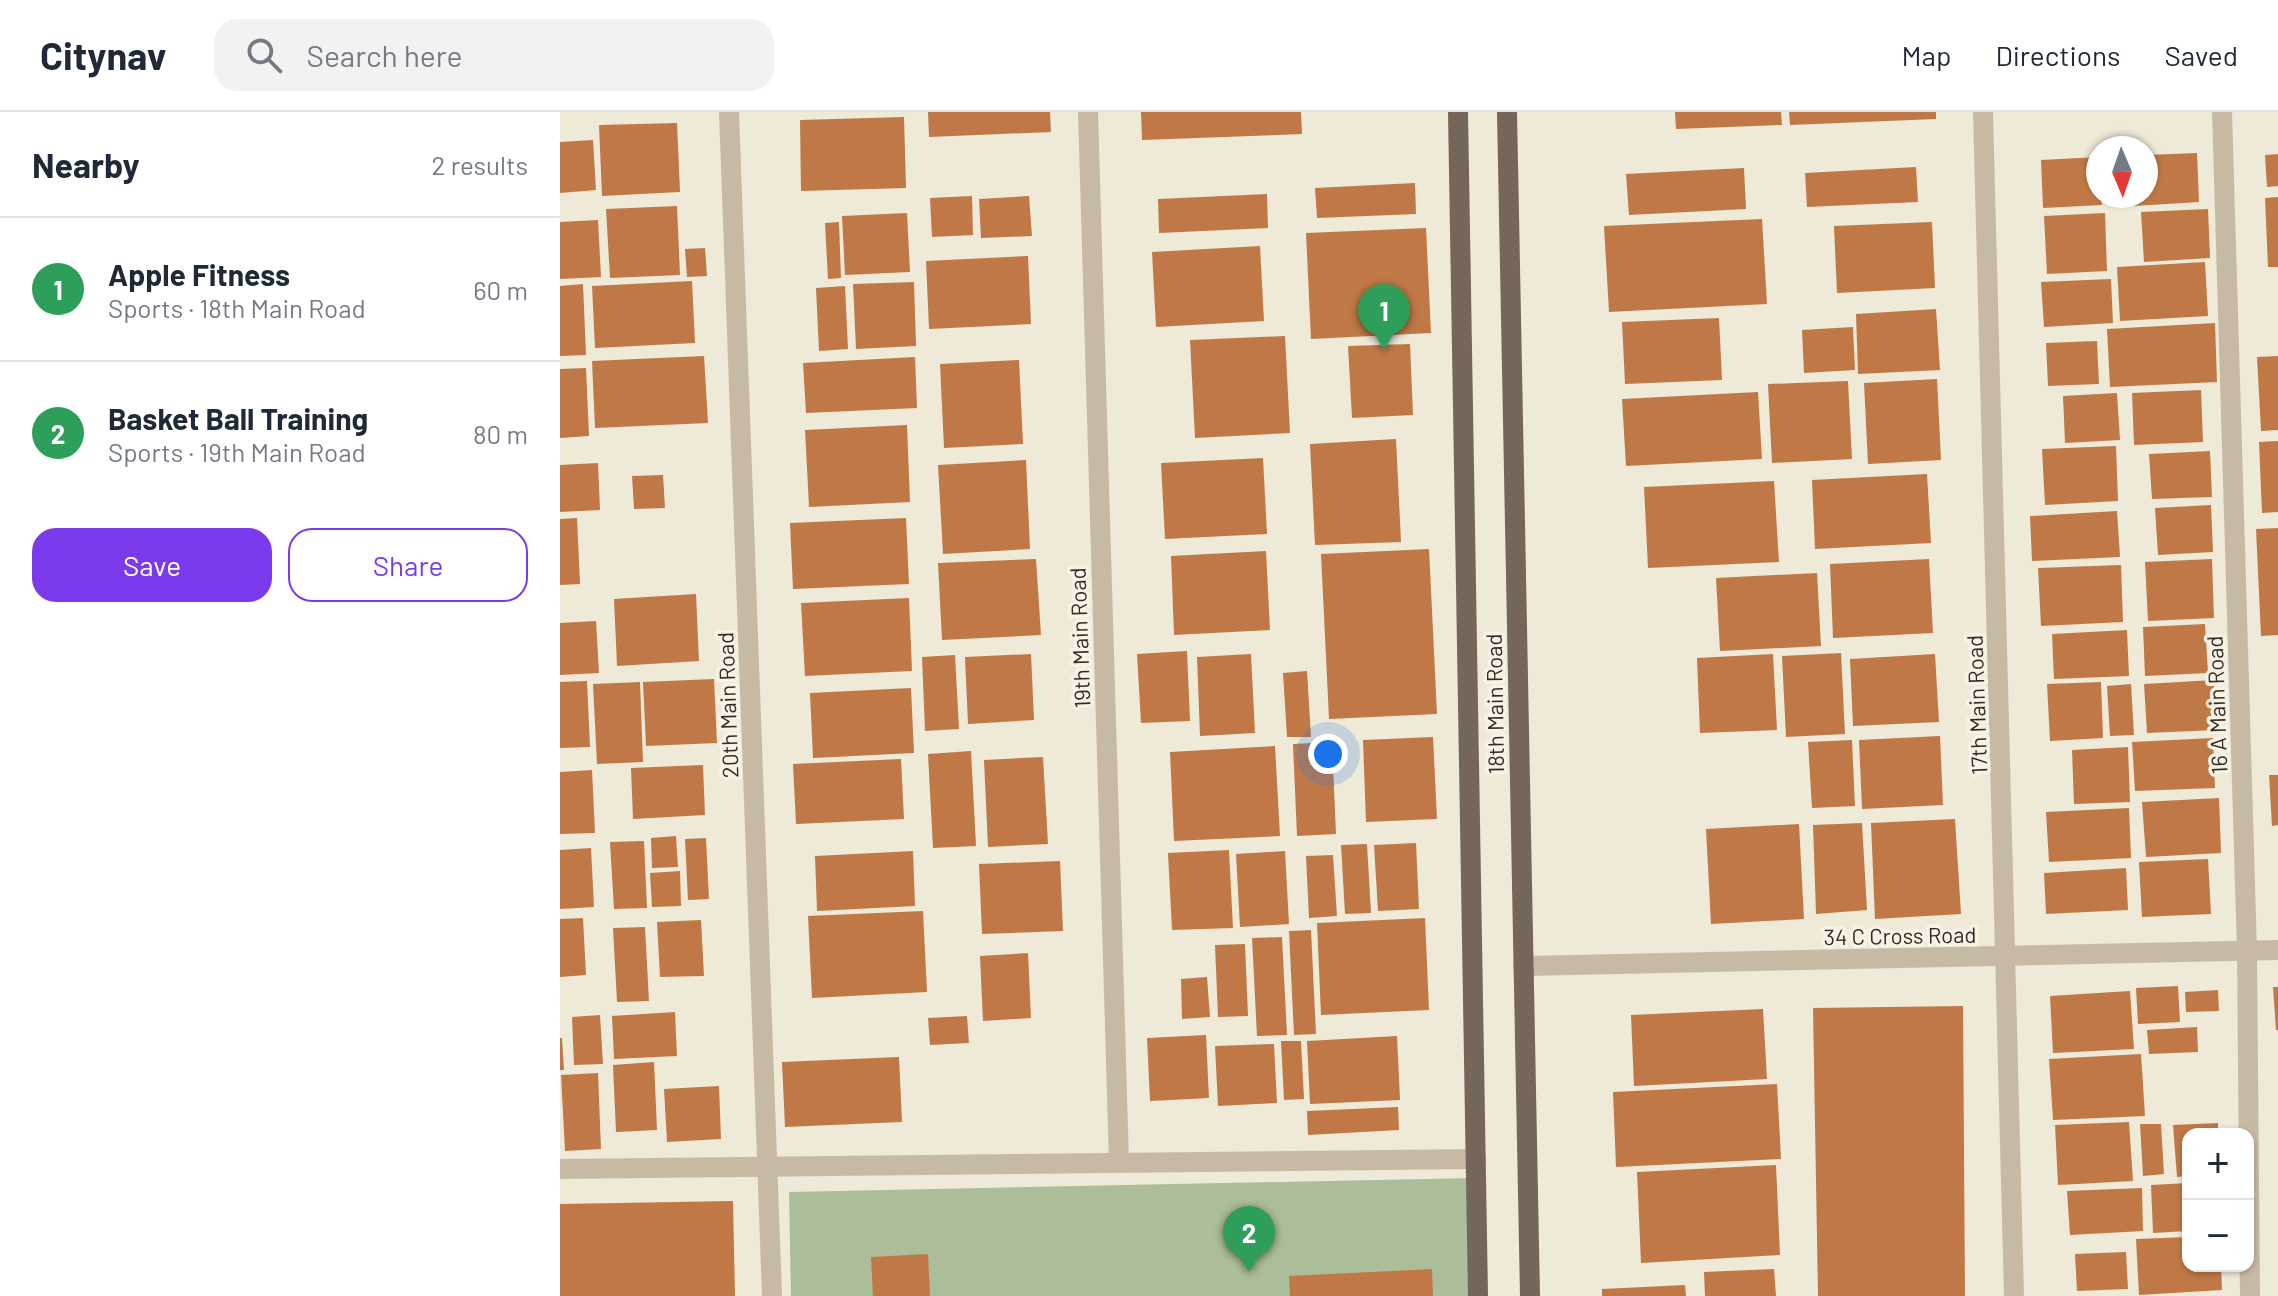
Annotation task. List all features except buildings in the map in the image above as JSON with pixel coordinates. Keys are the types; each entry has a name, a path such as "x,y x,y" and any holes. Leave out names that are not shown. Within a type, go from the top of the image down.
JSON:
{"main road":[{"name":"18th Main Road","path":"1458,112 1478,1296"},
{"name":"18th Main Road","path":"1507,112 1530,1296"}],"street":[{"name":"20th Main Road","path":"729,112 772,1296"},
{"name":"19th Main Road","path":"1088,112 1119,1162"},
{"name":"17th Main Road","path":"1983,112 2014,1296"},
{"name":"16 A Main Road","path":"2222,112 2247,951 2250,1296"},
{"name":"34 C Cross Road","path":"1523,966 2278,950"},
{"path":"560,1169 1476,1159"}],"green space":[{"path":"1473,1178 1474,1296 791,1296 789,1192"}],"place":[{"name":"Apple Fitness","path":"1384,350"},
{"name":"Basket Ball Training","path":"1249,1272"}]}
